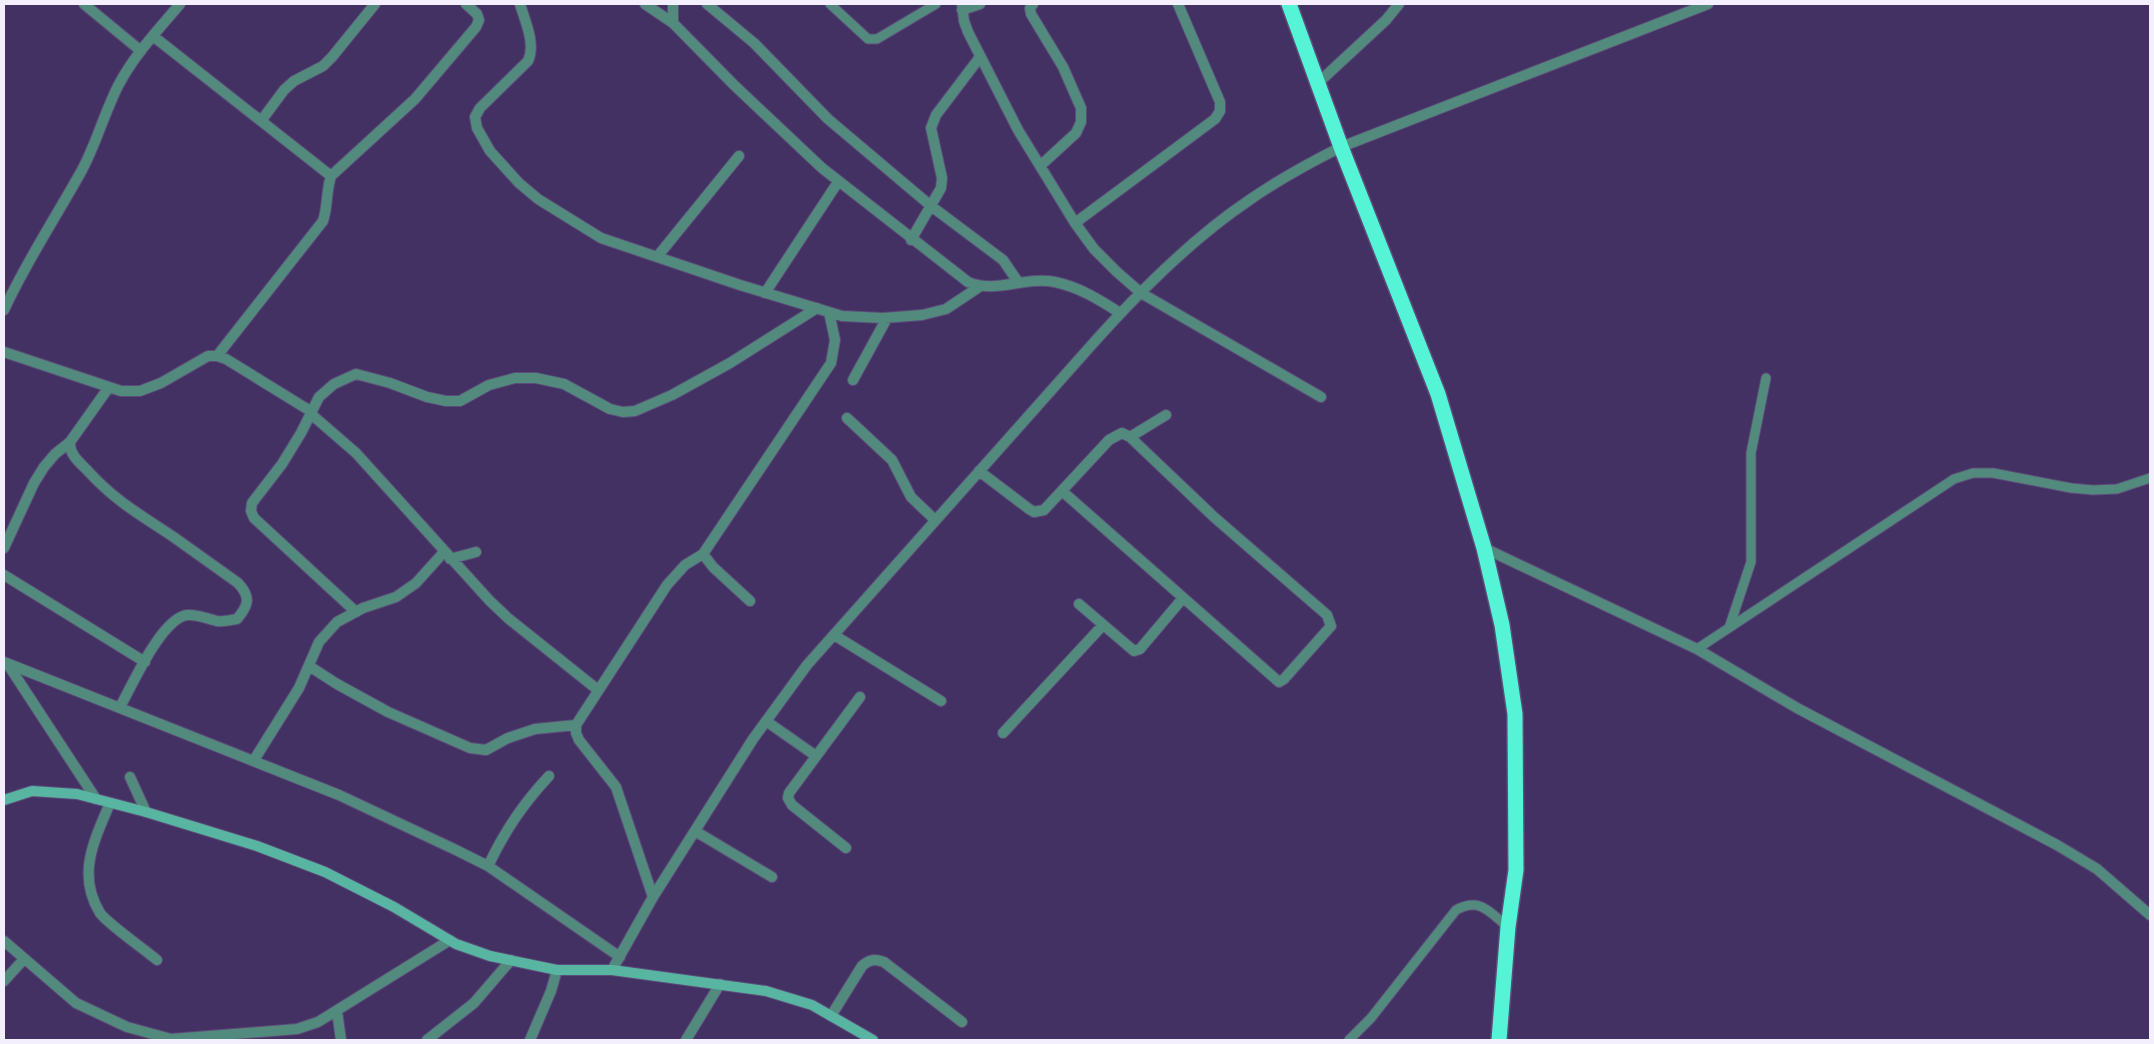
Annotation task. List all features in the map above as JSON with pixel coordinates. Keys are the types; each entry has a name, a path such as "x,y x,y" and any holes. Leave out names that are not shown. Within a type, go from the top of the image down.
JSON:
{"highway":[{"path":"1289,4 1341,147 1438,394 1484,548 1502,625 1516,714 1516,870 1508,927 1499,1040"}],"main road":[{"path":"4,800 32,791 77,794 110,802 257,846 325,872 394,906 456,944 482,953 557,970 612,970 766,991 812,1005 873,1040"}],"street":[{"path":"84,4 140,50"},
{"path":"4,310 24,269 83,167 102,119 119,84 140,50 180,4"},
{"path":"260,121 284,90 294,81 323,66 332,57 375,4"},
{"path":"217,356 323,221 331,176 415,99 476,27 479,20 477,14 466,4"},
{"path":"520,4 531,42 531,55 528,61 480,108 475,117 477,128 490,151 519,183 538,199 601,238 765,293 842,316 887,318 922,315 946,309 980,287 1018,282 1054,282 1088,293 1120,313"},
{"path":"645,4 673,23 734,85 838,182 953,272 980,287"},
{"path":"673,4 673,23"},
{"path":"707,4 754,43 828,119 931,206 1003,260 1018,282"},
{"path":"980,4 962,7 966,26 980,57 1018,130 1074,223 1106,260 1141,293 1321,397"},
{"path":"1033,4 1030,8 1031,14 1063,67 1081,108 1081,122 1076,133 1040,166"},
{"path":"1074,223 1215,119 1220,111 1220,102 1178,4"},
{"path":"1318,83 1386,20 1399,4"},
{"path":"612,970 653,897 695,831 766,721 807,665 1120,313 1196,242 1247,201 1314,160 1341,147 1708,4"},
{"path":"153,36 331,176"},
{"path":"911,240 941,188 942,178 931,128 936,114 980,57"},
{"path":"657,257 739,156"},
{"path":"765,293 838,182"},
{"path":"356,612 254,518 251,511 252,504 282,464 312,413 319,397 334,384 356,374 390,383 427,397 446,401 460,401 489,385 515,378 536,378 564,384 610,409 623,412 635,411 672,395 730,363 817,308"},
{"path":"653,897 616,787 579,740 576,733 576,725 667,585 685,565 704,554 831,363 835,340 829,312"},
{"path":"853,380 887,318"},
{"path":"4,352 121,392 140,391 161,384 208,356 226,359 312,413 356,453 447,555 509,619 598,690"},
{"path":"4,548 44,467 55,454 70,442 109,387"},
{"path":"1130,436 1166,415"},
{"path":"846,418 892,460 911,497 935,520"},
{"path":"979,471 1034,512 1044,510 1062,490 1109,440 1122,433 1130,436 1214,517 1327,615 1331,621 1331,626 1284,679 1279,682 1062,490"},
{"path":"70,442 73,455 117,500 238,583 244,590 247,599 246,609 237,619 219,621 193,614 184,615 174,620 162,634 120,707"},
{"path":"1484,548 1697,649 1797,708 2065,850 2097,869 2150,915"},
{"path":"254,760 299,688 319,642 338,622 356,612 396,597 416,583 447,555 476,552"},
{"path":"704,554 713,567 750,601"},
{"path":"4,574 145,662"},
{"path":"1079,604 1132,650 1138,651 1183,598"},
{"path":"1003,732 1103,625"},
{"path":"834,635 941,701"},
{"path":"5,663 339,795 488,866 620,957"},
{"path":"5,663 96,799"},
{"path":"309,666 388,712 470,748 486,750 508,738 535,729 576,725"},
{"path":"846,848 792,805 788,798 788,793 860,697"},
{"path":"766,721 816,756"},
{"path":"488,866 504,833 524,803 549,776"},
{"path":"130,777 146,812"},
{"path":"110,802 92,845 88,866 89,886 101,914 157,960"},
{"path":"695,831 772,877"},
{"path":"4,941 76,1003 127,1027 172,1040 297,1030 318,1022 337,1011 450,940"},
{"path":"4,981 24,959"},
{"path":"831,1016 862,966 868,961 876,959 884,962 962,1022"},
{"path":"427,1040 474,1003 511,960"},
{"path":"530,1040 551,991 557,970"},
{"path":"686,1040 720,984"},
{"path":"337,1011 341,1040"}],"lane":[{"path":"830,4 868,39 877,39 936,4"},
{"path":"1729,628 1751,562 1751,453 1766,378"},
{"path":"1697,649 1954,479 1974,473 1993,473 2071,488 2093,490 2117,489 2150,478"},
{"path":"1349,1040 1371,1018 1456,910 1468,904 1479,904 1508,927"}]}
